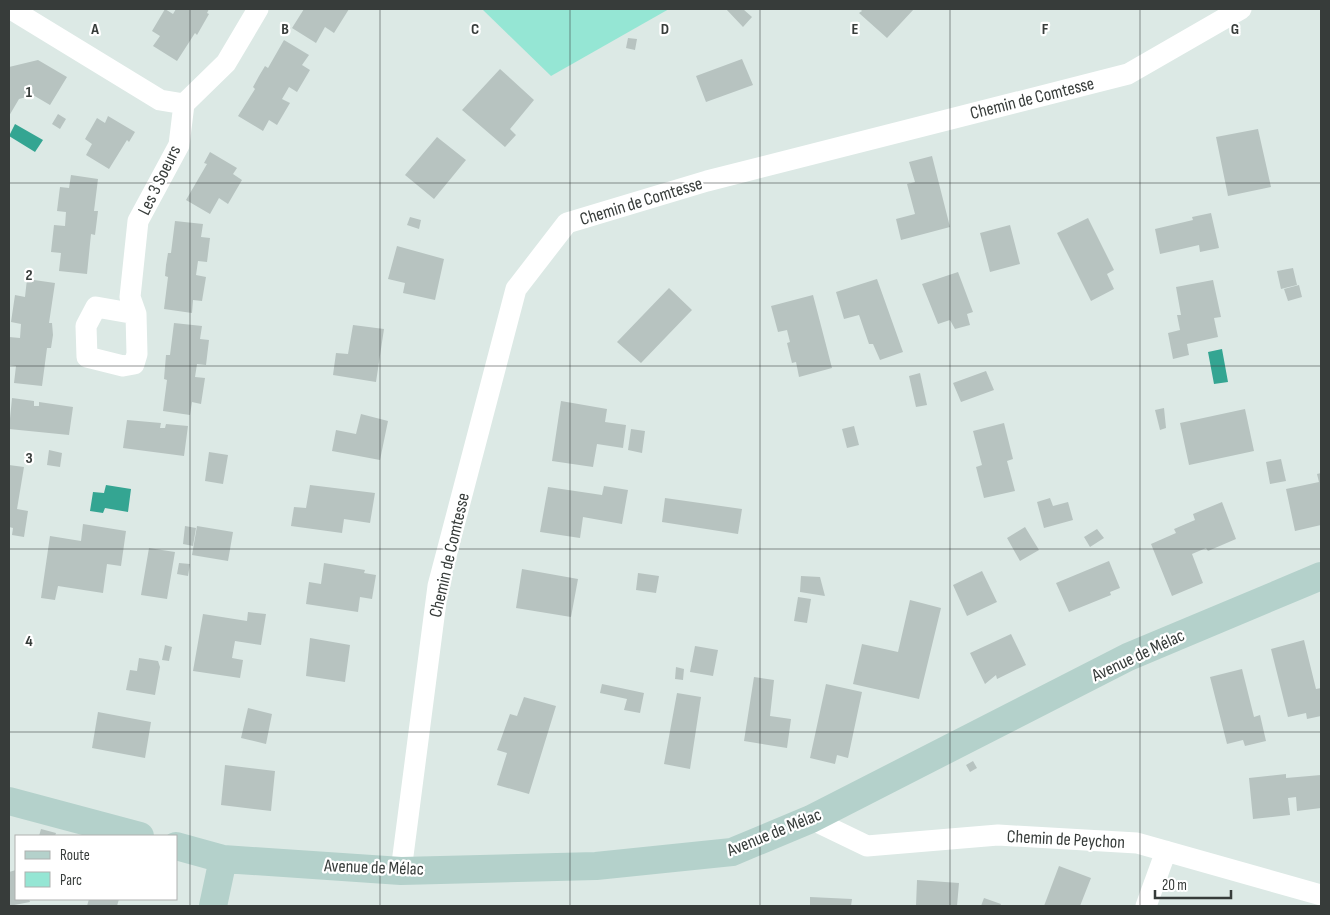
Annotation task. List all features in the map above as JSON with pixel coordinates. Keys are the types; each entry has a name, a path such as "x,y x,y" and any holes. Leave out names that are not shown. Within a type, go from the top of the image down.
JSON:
{"street":[{"path":"11,9 160,100 184,104 226,63 258,9"},
{"name":"Chemin de Comtesse","path":"401,870 438,586 516,289 567,223 707,181 1128,74 1241,9"},
{"name":"Les 3 Soeurs","path":"136,314 130,296 138,222 178,145 184,104"},
{"name":"Avenue de Mélac","path":"178,847 223,859 401,870 596,866 732,852 811,819 1128,657 1321,576"},
{"path":"9,801 136,835"},
{"name":"Chemin de Peychon","path":"811,819 867,846 998,835 1137,843 1321,895"},
{"path":"1146,906 1166,851"},
{"path":"214,906 223,859"}],"green space":[{"path":"482,9 669,9 551,76"}],"shaded area":[{"path":"15,124 43,140 35,152 9,136"},
{"path":"1222,349 1228,382 1214,384 1208,352"},
{"path":"106,485 131,489 128,512 105,508 103,513 90,511 93,492 104,493"}],"building":[{"path":"165,9 173,14 176,9 209,9 207,13 209,14 197,35 195,33 177,61 153,46 160,36 152,31"},
{"path":"304,9 349,9 334,33 325,27 316,43 292,28"},
{"path":"726,9 743,9 752,17 743,27"},
{"path":"860,9 914,9 887,38 859,13 862,11"},
{"path":"628,38 637,39 635,50 626,48"},
{"path":"284,40 309,55 302,65 310,70 297,92 289,87 282,99 290,103 277,125 269,120 263,131 238,116 255,89 253,87 265,66 268,68"},
{"path":"742,59 753,85 706,102 696,76"},
{"path":"38,60 67,77 50,105 33,95 19,99 9,116 9,67"},
{"path":"500,69 534,100 510,129 516,135 505,147 462,110"},
{"path":"58,114 66,119 60,129 52,124"},
{"path":"108,116 135,132 129,142 127,140 109,169 86,155 92,144 85,139 97,118 105,123"},
{"path":"1258,129 1271,187 1228,196 1216,137"},
{"path":"437,137 466,160 434,199 405,175"},
{"path":"210,152 237,168 233,174 242,180 228,204 219,198 210,214 186,200 207,164 204,163"},
{"path":"932,156 950,227 901,240 896,219 915,214 907,184 915,182 909,162"},
{"path":"71,175 98,179 94,211 98,211 95,235 91,234 87,274 59,271 61,253 51,252 54,225 65,226 66,212 57,211 60,187 69,188"},
{"path":"1211,213 1219,248 1200,252 1199,245 1160,254 1155,229 1193,220 1192,217"},
{"path":"410,217 421,220 419,229 407,225"},
{"path":"1088,218 1114,270 1107,274 1114,289 1091,301 1057,233"},
{"path":"175,221 203,224 201,237 210,238 207,262 198,261 196,275 206,277 202,301 193,300 192,313 164,309 168,277 165,276 166,265 168,253 171,253"},
{"path":"1010,225 1020,264 990,272 980,233"},
{"path":"397,246 444,259 435,300 403,293 405,283 388,279"},
{"path":"1293,268 1297,285 1281,289 1277,271"},
{"path":"958,272 973,312 967,314 970,325 955,329 950,320 938,324 922,284"},
{"path":"27,279 55,283 49,323 52,323 53,335 51,348 47,348 42,386 14,383 16,366 9,365 9,337 20,338 21,324 11,322 15,295 25,297"},
{"path":"877,279 903,352 880,360 873,344 869,344 859,315 844,319 836,292"},
{"path":"1213,280 1221,317 1214,318 1218,337 1187,344 1189,355 1173,359 1168,333 1180,330 1177,315 1181,315 1176,287"},
{"path":"1299,285 1302,297 1288,301 1284,289"},
{"path":"669,288 692,310 641,363 617,342"},
{"path":"813,295 832,368 799,377 796,362 792,363 787,343 790,342 787,330 778,332 771,306"},
{"path":"174,323 202,326 200,339 209,340 206,365 197,364 195,377 205,378 201,404 192,402 190,415 163,411 167,380 164,379 166,355 170,355"},
{"path":"353,325 384,329 376,382 333,375 336,353 348,354"},
{"path":"986,371 994,390 961,402 953,383"},
{"path":"920,373 927,405 916,407 909,376"},
{"path":"12,398 34,401 34,406 39,406 39,402 73,407 69,435 9,429"},
{"path":"561,401 607,409 605,422 626,425 623,448 597,444 593,467 552,461"},
{"path":"1164,408 1166,428 1160,430 1155,410"},
{"path":"1245,409 1254,451 1189,465 1180,423"},
{"path":"361,414 388,421 380,460 332,451 336,430 356,434"},
{"path":"127,420 161,423 160,428 165,428 166,424 188,426 184,456 123,448"},
{"path":"1004,423 1013,459 1007,461 1015,491 984,498 976,467 982,465 973,431"},
{"path":"854,426 859,445 847,448 842,429"},
{"path":"631,429 645,431 642,453 628,450"},
{"path":"49,450 62,453 60,467 47,465"},
{"path":"209,452 228,455 223,484 205,481"},
{"path":"1281,459 1286,481 1270,484 1266,462"},
{"path":"9,465 24,467 17,509 28,511 24,537 12,535 13,528 9,527"},
{"path":"1321,473 1321,525 1295,531 1286,489 1319,482 1317,474"},
{"path":"310,485 375,493 370,523 344,519 342,533 291,526 294,507 306,508"},
{"path":"604,486 628,490 622,524 583,517 580,538 540,532 548,487 602,495"},
{"path":"665,498 742,509 738,534 662,522"},
{"path":"1050,498 1053,506 1068,502 1073,520 1044,528 1037,502"},
{"path":"1222,502 1236,539 1208,551 1206,548 1192,554 1203,583 1172,596 1151,544 1176,533 1174,529 1195,520 1193,514"},
{"path":"83,524 126,531 121,566 107,564 103,593 58,586 55,600 41,598 50,536 81,541"},
{"path":"185,526 196,528 193,546 183,544"},
{"path":"197,526 233,532 228,561 192,555"},
{"path":"1025,527 1039,550 1020,561 1007,538"},
{"path":"1097,529 1104,538 1090,547 1084,537"},
{"path":"149,548 175,552 167,599 141,595"},
{"path":"1109,561 1120,588 1110,592 1111,595 1069,612 1056,583"},
{"path":"179,563 190,564 188,576 177,574"},
{"path":"324,563 365,570 364,573 376,575 372,599 360,597 358,612 306,604 309,582 321,584"},
{"path":"522,569 578,579 571,617 516,608"},
{"path":"982,571 997,602 967,616 953,585"},
{"path":"638,573 659,576 656,593 636,590"},
{"path":"801,576 820,577 825,596 800,592"},
{"path":"798,597 811,599 807,623 794,621"},
{"path":"910,600 941,608 919,699 853,684 862,644 898,652"},
{"path":"248,612 266,614 261,645 235,641 232,658 243,660 240,678 193,671 203,614 247,621"},
{"path":"1011,634 1026,665 997,679 996,675 985,684 970,653"},
{"path":"310,638 350,645 345,682 306,676"},
{"path":"1304,640 1316,689 1321,688 1321,716 1307,719 1306,713 1288,717 1271,649"},
{"path":"165,645 172,647 169,661 162,660"},
{"path":"695,646 718,650 713,676 690,672"},
{"path":"139,658 158,661 160,667 155,695 126,690 130,670 137,671"},
{"path":"676,667 684,669 683,680 675,679"},
{"path":"1242,669 1254,717 1260,715 1266,741 1245,746 1243,740 1227,744 1210,677"},
{"path":"754,677 774,680 770,716 791,719 787,748 744,741"},
{"path":"602,684 644,693 640,713 624,710 627,699 600,693"},
{"path":"826,684 862,692 848,758 837,755 835,764 810,758"},
{"path":"677,693 701,697 690,769 664,764"},
{"path":"524,697 556,706 529,794 497,785 507,753 497,750 510,714 517,716"},
{"path":"248,708 272,714 266,744 241,738"},
{"path":"98,712 151,722 145,758 92,748"},
{"path":"973,761 977,768 970,772 966,765"},
{"path":"225,765 275,771 271,811 221,805"},
{"path":"1286,774 1286,778 1321,775 1321,808 1297,811 1296,797 1288,798 1290,815 1253,819 1249,778"},
{"path":"41,829 56,833 55,835 39,835"},
{"path":"1059,866 1091,878 1080,906 1044,906"},
{"path":"15,870 15,900 29,900 30,902 9,906 9,872"},
{"path":"917,880 959,883 957,906 916,906"},
{"path":"810,897 852,899 851,906 810,906"},
{"path":"984,898 1001,904 1000,906 981,906"},
{"path":"89,900 119,900 117,906 87,906"}]}
